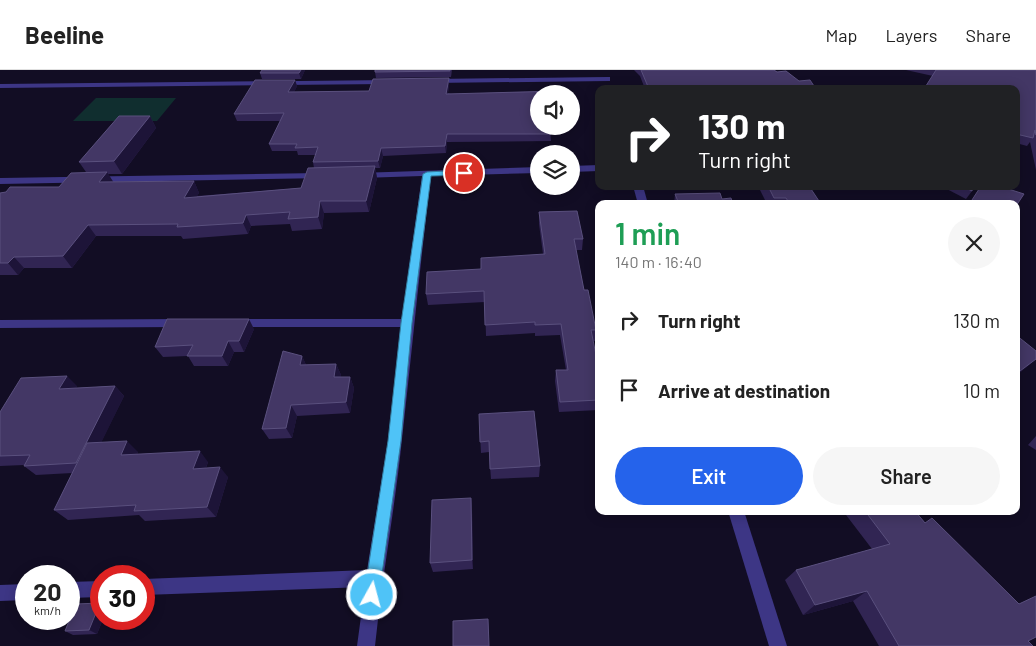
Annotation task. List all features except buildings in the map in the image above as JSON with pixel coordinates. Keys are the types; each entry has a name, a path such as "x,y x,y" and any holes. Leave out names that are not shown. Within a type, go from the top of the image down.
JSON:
{"street":[{"path":"603,70 608,85"},
{"path":"428,82 606,80"},
{"path":"0,86 398,82"},
{"path":"580,169 595,168"},
{"path":"349,175 530,170"},
{"path":"366,646 374,578 395,441 407,323 427,174"},
{"path":"0,181 330,176"},
{"path":"0,324 197,323"},
{"path":"217,323 407,323"},
{"path":"737,515 778,646"},
{"path":"155,587 374,578"},
{"path":"0,593 15,592"}],"green space":[{"path":"96,98 176,98 157,121 73,121"}],"route":[{"path":"372,595 395,441 407,323 427,174 464,173"}]}
